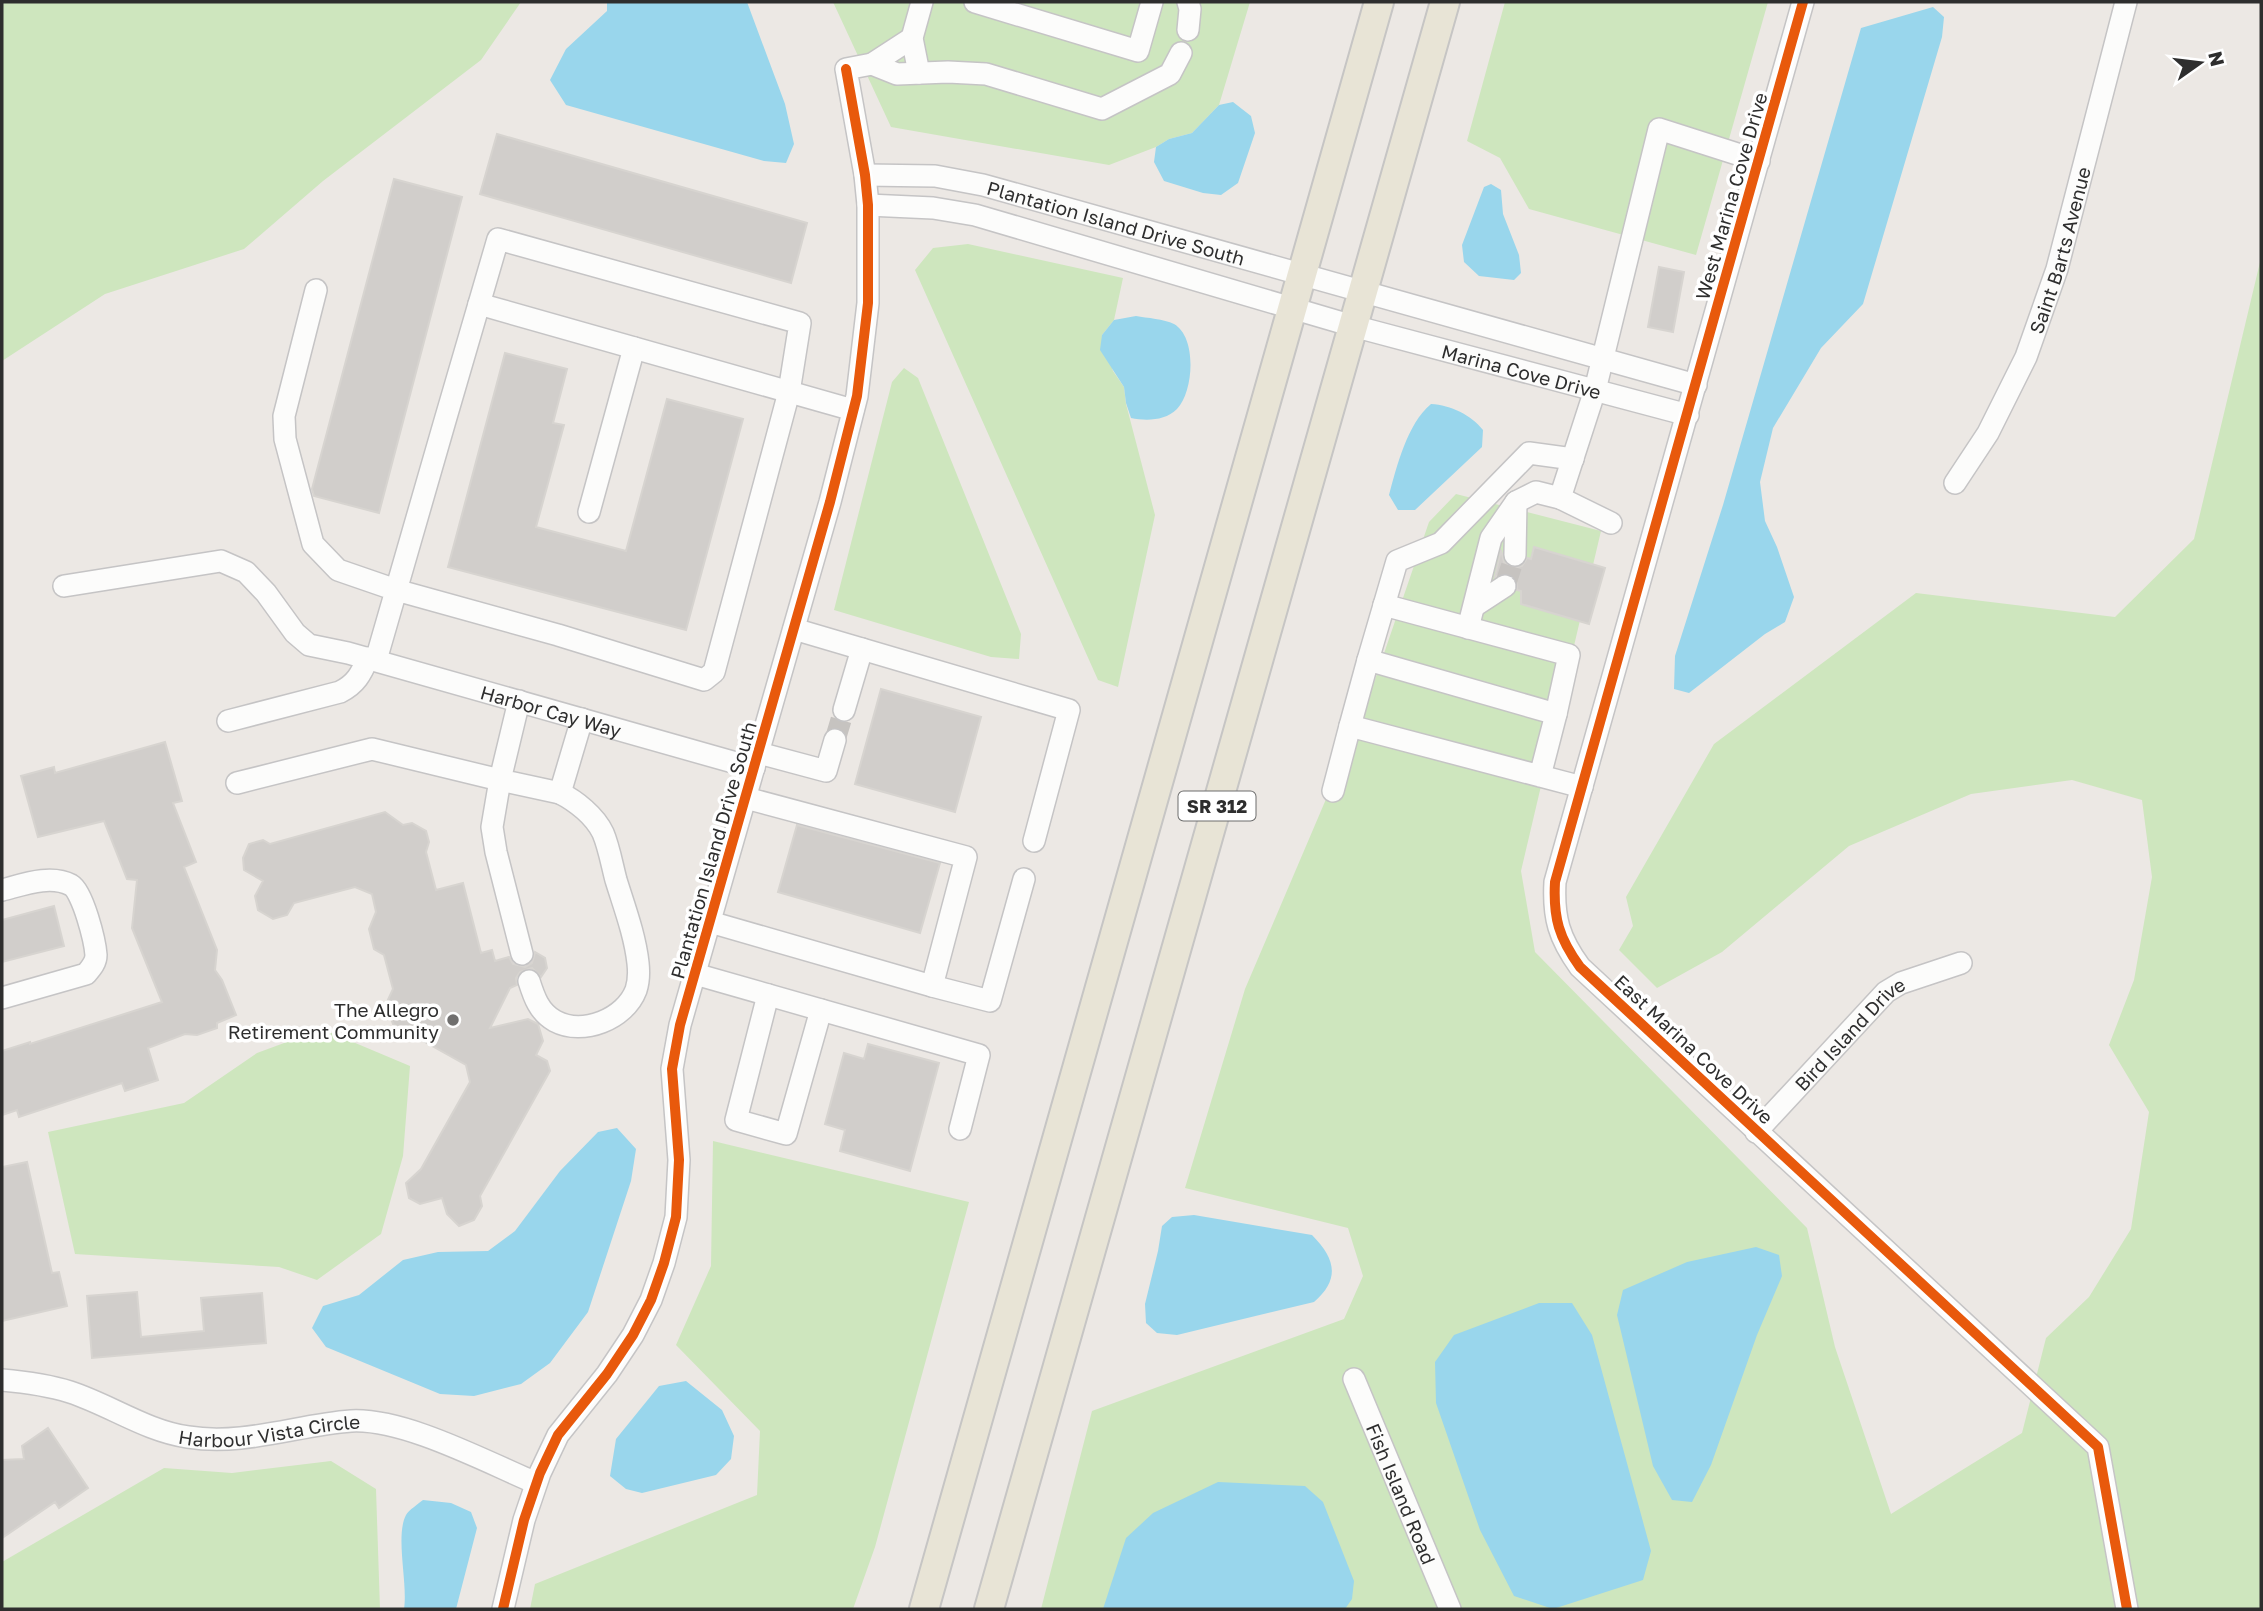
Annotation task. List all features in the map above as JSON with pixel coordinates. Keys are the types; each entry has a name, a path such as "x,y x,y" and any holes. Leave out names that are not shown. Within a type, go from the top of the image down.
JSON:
{"main road":[{"name":"SR 312","path":"924,1609 1379,2"},
{"name":"SR 312","path":"989,1609 1445,2"}],"street":[{"path":"919,73 912,38 922,2"},
{"path":"975,2 1138,51 1153,2"},
{"path":"1188,2 1188,30"},
{"name":"West Marina Cove Drive","path":"1692,400 1804,2"},
{"name":"Saint Barts Avenue","path":"1955,483 1988,433 2026,356 2035,331 2057,269 2126,2"},
{"path":"872,64 912,38"},
{"path":"872,64 897,74 986,74 1102,109 1170,74 1181,53"},
{"name":"Plantation Island Drive South","path":"503,1609 524,1520 536,1483 558,1435 607,1374 633,1335 651,1300 676,1217 679,1160 672,1069 680,1025 794,629 857,396 868,303 868,205 846,69 872,64"},
{"path":"1560,498 1595,390 1660,129 1759,161"},
{"name":"Plantation Island Drive South","path":"865,175 934,176 982,185 1363,292"},
{"name":"Plantation Island Drive South","path":"868,205 933,208 975,215 1353,326"},
{"path":"228,721 340,692 351,686 360,676 364,657 396,590 498,239 800,323 789,391 714,672 704,680 558,635 396,590 338,570 313,544 285,439 284,416 316,290"},
{"name":"Marina Cove Drive","path":"1363,292 1603,359 1692,400"},
{"path":"479,304 853,410"},
{"name":"Marina Cove Drive","path":"1353,326 1595,390 1692,400"},
{"path":"589,512 634,348"},
{"name":"East Marina Cove Drive","path":"1692,400 1555,882 1553,903 1557,927 1566,948 1580,967 2098,1447 2127,1609"},
{"path":"1333,791 1396,561 1441,543 1530,453 1573,459"},
{"path":"1468,628 1491,538 1516,502 1536,492 1560,498 1611,523"},
{"path":"1515,555 1516,502"},
{"name":"Harbor Cay Way","path":"64,586 220,561 246,572 266,593 295,633 309,645 364,657 582,719 757,760 826,771 835,740"},
{"path":"1476,605 1505,586"},
{"path":"1384,605 1569,655 1540,776"},
{"path":"794,629 1069,710 1034,841"},
{"path":"844,710 862,649"},
{"path":"1368,660 1556,714"},
{"path":"519,701 492,827 522,954"},
{"path":"560,793 582,719"},
{"path":"1350,726 1582,787"},
{"path":"237,783 372,749 560,793 574,800 602,832 635,948 639,977 636,991 627,1006 604,1021 585,1026 556,1022 535,1001 529,981"},
{"path":"746,798 966,857 932,986"},
{"path":"710,922 990,1001 1024,879"},
{"path":"2,890 32,882 55,881 69,884 78,891 83,900 96,955 93,967 86,974 2,998"},
{"name":"Bird Island Drive","path":"1756,1132 1886,992 1901,983 1961,963"},
{"path":"695,974 979,1055 960,1129"},
{"path":"768,995 736,1120 786,1134 821,1010"},
{"name":"Fish Island Road","path":"1354,1379 1450,1609"},
{"name":"Harbour Vista Circle","path":"2,1380 32,1383 69,1392 177,1436 204,1440 231,1439 354,1421 389,1424 536,1483"}],"green space":[{"path":"2,2 521,2 481,60 323,181 244,249 105,294 2,361"},
{"path":"833,2 1250,2 1219,105 1192,133 1169,139 1156,147 1109,165 891,127"},
{"path":"1505,2 1768,2 1696,255 1529,209 1500,158 1467,141"},
{"path":"968,244 1123,278 1114,320 1102,335 1113,371 1124,387 1155,515 1118,687 1098,680 915,270 933,248"},
{"path":"2261,258 2261,1609 1041,1609 1092,1411 1344,1319 1363,1276 1348,1228 1185,1188 1245,989 1367,703 1429,522 1456,494 1601,531 1521,871 1535,952 1807,1228 1835,1347 1891,1514 2022,1433 2046,1338 2089,1297 2131,1229 2149,1112 2109,1045 2134,980 2152,877 2142,800 2072,780 1971,794 1849,846 1722,952 1657,988 1619,950 1633,926 1626,897 1714,744 1916,593 2115,617 2194,539"},
{"path":"904,368 918,378 1021,634 1019,659 991,657 834,610 892,382"},
{"path":"322,1029 410,1066 403,1156 381,1234 317,1280 279,1267 75,1254 48,1132 184,1103 257,1053"},
{"path":"713,1141 969,1202 875,1547 853,1609 530,1609 535,1584 757,1495 760,1431 676,1345 711,1266"},
{"path":"331,1461 376,1489 380,1609 2,1609 2,1562 164,1468 232,1473"}],"water":[{"path":"607,2 747,2 785,104 794,144 786,163 764,161 566,105 550,80 566,49 607,11"},
{"path":"1933,7 1944,17 1942,37 1863,304 1821,348 1773,428 1760,482 1765,521 1794,597 1785,622 1765,634 1689,693 1674,689 1675,656 1723,505 1861,28"},
{"path":"1233,102 1251,116 1255,133 1238,183 1221,195 1203,193 1164,181 1154,162 1156,147 1169,139 1192,133 1219,105"},
{"path":"1491,184 1501,190 1503,214 1519,255 1521,273 1514,280 1479,276 1464,262 1462,245 1484,187"},
{"path":"1136,316 1174,324 1187,340 1190,352 1190,378 1183,401 1172,413 1161,418 1131,418 1124,387 1100,350 1102,335 1114,320"},
{"path":"1431,404 1453,409 1473,420 1483,430 1482,447 1415,510 1398,510 1389,495 1399,459 1415,423"},
{"path":"617,1128 636,1149 631,1181 588,1312 550,1363 521,1384 474,1396 440,1394 326,1347 312,1328 323,1306 359,1295 403,1260 438,1252 488,1251 515,1231 560,1171 598,1132"},
{"path":"1194,1215 1312,1235 1330,1260 1332,1268 1328,1285 1314,1302 1177,1335 1157,1333 1146,1323 1145,1304 1162,1226 1172,1217"},
{"path":"1756,1247 1779,1255 1782,1276 1757,1335 1711,1465 1692,1502 1672,1500 1653,1466 1617,1315 1623,1290 1687,1262"},
{"path":"1539,1303 1572,1303 1592,1335 1651,1551 1643,1580 1553,1609 1514,1596 1480,1530 1436,1403 1435,1362 1454,1335"},
{"path":"686,1381 722,1410 734,1436 731,1459 716,1475 642,1493 626,1489 610,1476 616,1439 659,1386"},
{"path":"1218,1482 1305,1486 1323,1502 1354,1581 1352,1599 1345,1609 1103,1609 1126,1538 1153,1513"},
{"path":"423,1500 451,1503 471,1512 477,1528 456,1609 404,1609 403,1524 407,1513"}],"building":[{"path":"497,134 807,223 791,283 480,194"},
{"path":"394,179 462,197 379,513 314,496 312,489"},
{"path":"1659,267 1684,272 1673,332 1648,327"},
{"path":"505,353 567,369 553,423 564,425 536,527 626,551 667,399 743,419 686,630 448,567"},
{"path":"1534,547 1605,568 1589,624 1521,604 1521,591 1517,590 1516,578 1505,573 1495,577 1501,550 1504,562 1515,568 1522,566 1527,558 1531,559"},
{"path":"881,689 981,717 955,812 855,784"},
{"path":"165,742 182,801 173,803 196,862 184,867 217,950 215,970 222,980 236,1015 217,1023 217,1028 197,1035 185,1034 148,1048 158,1080 125,1091 122,1083 19,1117 17,1110 2,1115 2,1051 162,1002 132,928 137,880 127,879 104,821 38,837 21,776 54,767 55,773"},
{"name":"The Allegro Retirement Community","path":"385,812 403,825 412,823 426,831 429,842 426,852 436,890 463,883 481,953 492,950 495,961 509,957 513,964 525,967 532,963 535,952 545,958 547,968 541,977 532,968 520,972 516,978 517,985 510,988 490,1028 528,1019 538,1024 543,1041 536,1055 547,1061 550,1071 480,1196 482,1206 474,1220 459,1226 447,1214 442,1198 420,1204 409,1198 406,1183 421,1169 470,1082 466,1065 393,1024 386,1004 393,989 384,955 374,949 369,929 376,912 372,894 355,887 294,903 287,915 273,919 258,910 255,896 263,881 244,870 243,858 249,844 263,840 270,844"},
{"path":"797,825 940,863 920,933 778,892"},
{"path":"54,906 64,946 2,962 2,920"},
{"path":"868,1044 939,1063 910,1171 840,1151 845,1130 825,1124 844,1053 864,1059"},
{"path":"27,1162 52,1273 59,1272 67,1306 2,1321 2,1167"},
{"path":"137,1292 141,1337 204,1331 201,1298 262,1293 266,1343 92,1358 87,1296"},
{"path":"48,1428 88,1488 59,1508 55,1502 2,1538 2,1460 24,1459 22,1446"}],"tunnel":[{"path":"1505,586 1515,555"},
{"path":"835,740 844,710"}],"cycle path":[{"path":"1803,2 1555,882 1556,917 1562,937 1580,967 2098,1447 2127,1609"},
{"path":"503,1609 524,1520 540,1473 558,1435 607,1374 633,1335 651,1300 676,1217 679,1160 672,1069 680,1025 830,502 857,396 868,303 868,205 846,69"}],"place":[{"name":"The Allegro Retirement Community","path":"453,1020"}]}
